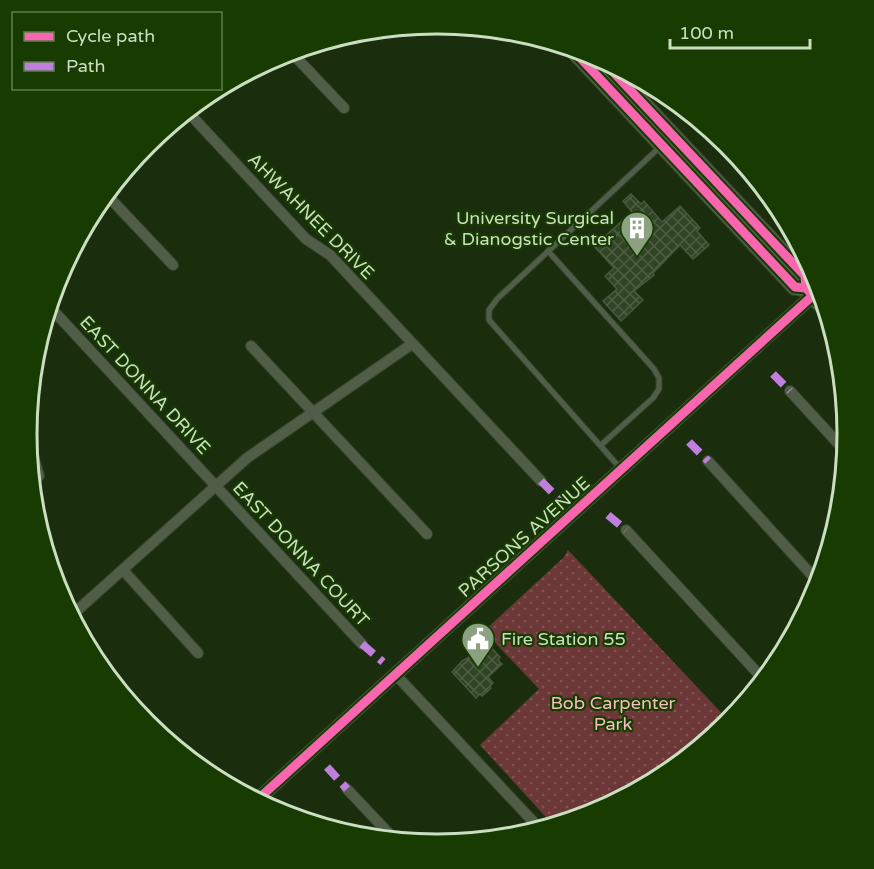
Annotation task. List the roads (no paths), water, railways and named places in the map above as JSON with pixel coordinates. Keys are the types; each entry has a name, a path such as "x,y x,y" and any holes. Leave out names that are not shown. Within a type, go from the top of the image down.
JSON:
{"main road":[{"path":"586,63 795,287 810,290"},
{"path":"620,79 804,275"}],"street":[{"path":"298,60 344,108"},
{"name":"AHWAHNEE DRIVE","path":"193,117 299,232 330,255 542,481"},
{"path":"112,201 173,265"},
{"name":"PARSONS AVENUE","path":"263,794 622,470 811,293"},
{"name":"EAST DONNA DRIVE","path":"56,313 216,486"},
{"path":"78,610 256,452 412,344"},
{"path":"252,346 427,534"},
{"path":"790,391 837,442"},
{"path":"708,461 812,575"},
{"name":"EAST DONNA COURT","path":"216,486 362,644"},
{"path":"626,530 758,673"},
{"path":"123,570 198,653"},
{"path":"396,675 534,823"},
{"path":"347,789 387,831"}],"lane":[{"path":"622,470 489,320 489,310 497,299 662,144"},
{"path":"548,251 631,343 658,378 659,388 653,398 601,445"}],"place":[{"name":"University Surgical & Dianogstic Center","path":"637,257"},
{"name":"Fire Station 55","path":"478,668"}],"park label":[{"name":"Bob Carpenter Park","path":"613,713"}]}
